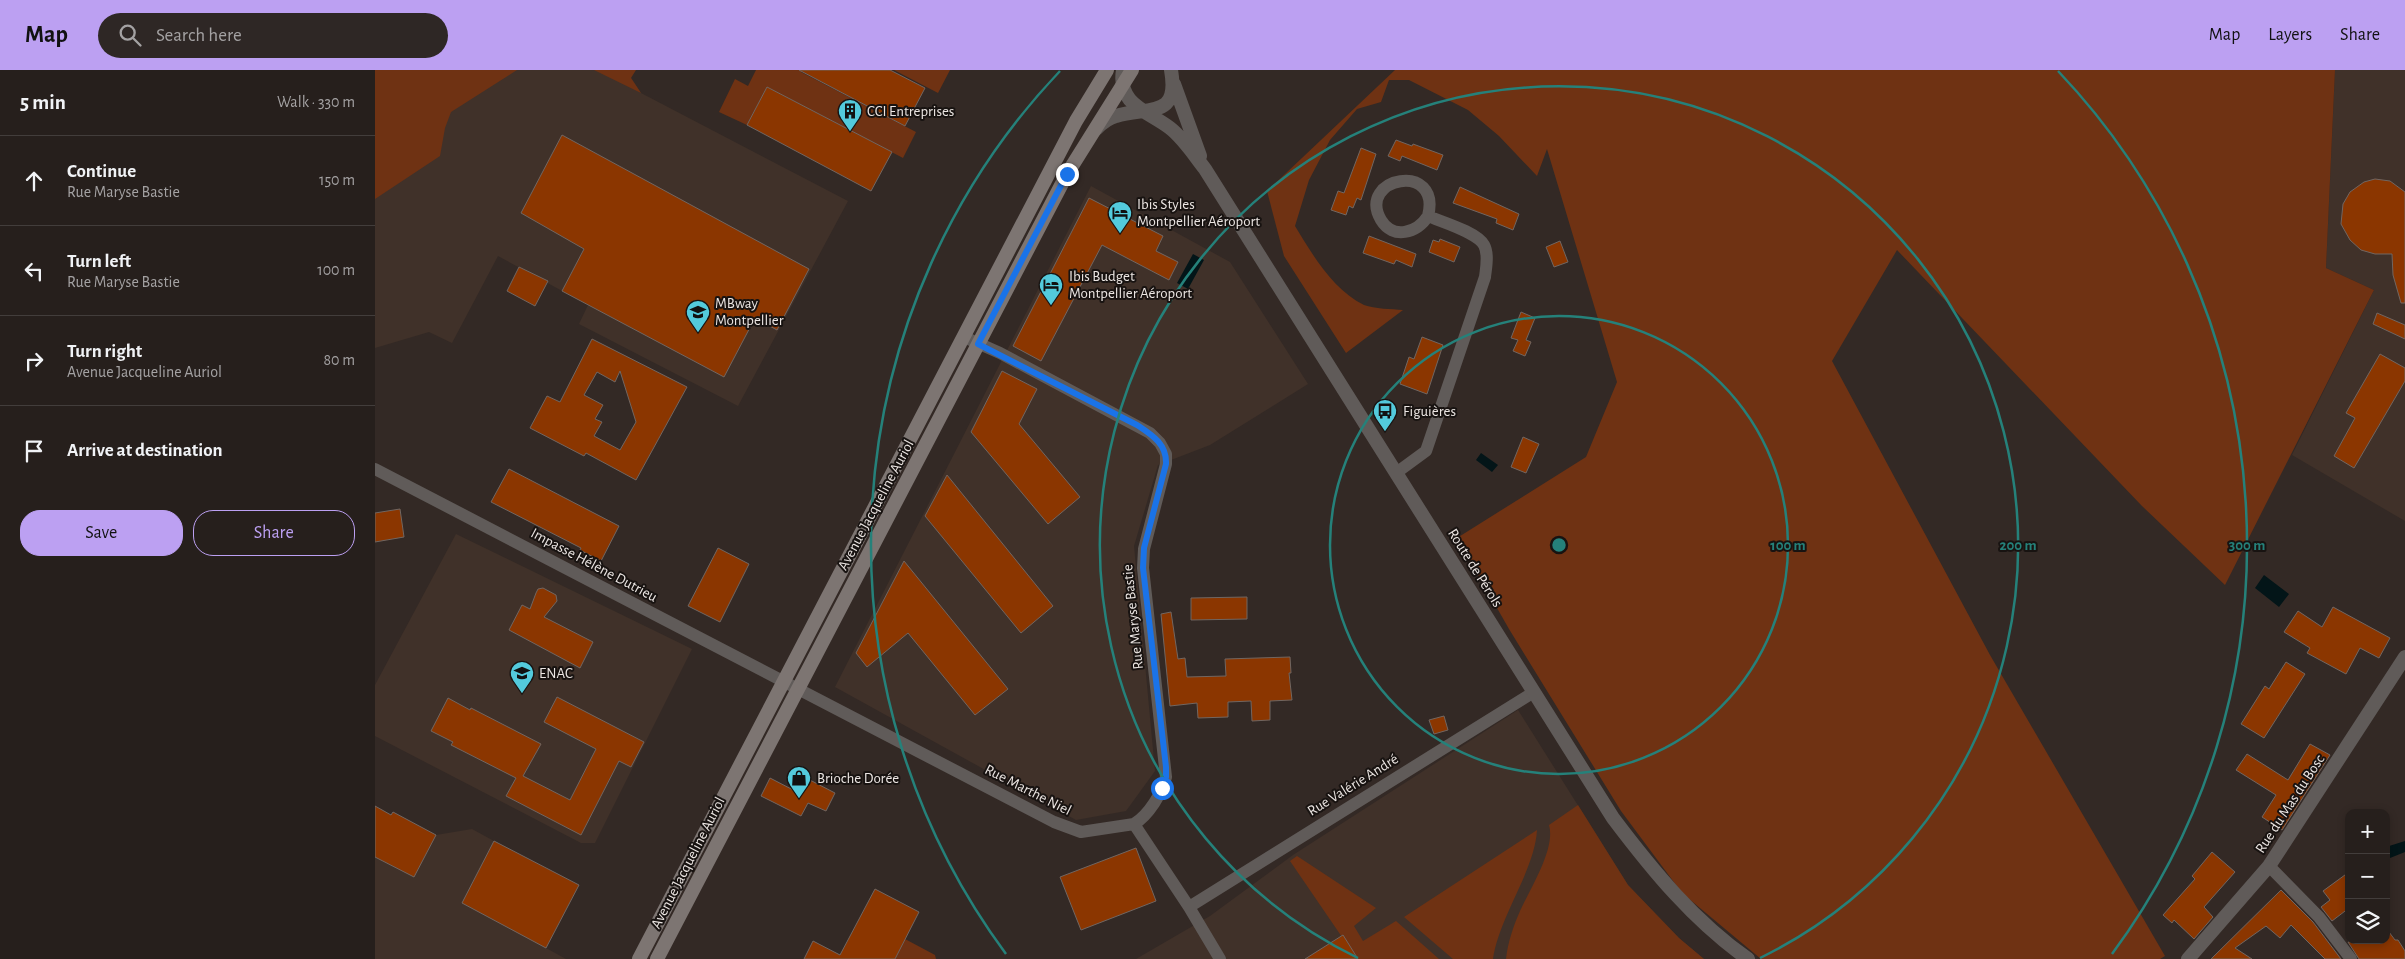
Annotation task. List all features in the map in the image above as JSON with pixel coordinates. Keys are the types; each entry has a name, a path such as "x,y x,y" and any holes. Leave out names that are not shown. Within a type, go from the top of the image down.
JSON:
{"main road":[{"name":"Avenue Jacqueline Auriol","path":"639,959 1076,121 1097,86 1118,73 1132,70"},
{"name":"Avenue Jacqueline Auriol","path":"657,959 1067,174 1092,133 1118,73"}],"street":[{"path":"1163,70 1174,84"},
{"path":"1092,133 1113,116 1152,111 1164,106 1172,96 1174,84 1171,70"},
{"name":"Route de Pérols","path":"1118,73 1129,100 1142,111 1170,128 1205,169 1613,818 1647,863 1693,915 1748,959"},
{"name":"Route de Pérols","path":"1174,84 1205,169"},
{"path":"1396,180 1413,182 1420,186 1429,200 1428,216 1416,230 1407,232 1390,229 1378,215 1378,198 1383,190 1396,180"},
{"path":"1396,473 1427,451 1485,277 1487,260 1485,245 1476,236 1428,216"},
{"name":"Rue Maryse Bastie","path":"964,337 1137,425 1160,442 1166,454 1166,464 1144,548 1143,568 1166,777 1151,805 1140,820 1134,824"},
{"name":"Impasse Hélène Dutrieu","path":"375,469 798,688"},
{"name":"Rue du Mas du Bosc","path":"2189,959 2269,866 2405,657"},
{"name":"Rue Marthe Niel","path":"798,688 1070,829 1089,832 1134,824"},
{"name":"Rue Valérie André","path":"1189,907 1534,692"},
{"path":"1134,824 1189,907 1220,959"},
{"path":"2269,866 2319,917 2351,959"}],"shaded area":[{"path":"375,70 626,70 641,93 848,201 738,406 579,324 588,305 498,256 452,343 429,332 375,348"},
{"path":"375,70 517,70 451,112 445,128 440,156 375,199"},
{"path":"594,70 636,70 631,78 641,93"},
{"path":"756,70 802,70 801,72 916,132 903,158 767,87 747,125 719,112 735,79 748,86"},
{"path":"894,70 950,70 938,93"},
{"path":"1395,70 2335,70 2326,268 2374,290 2225,585 2142,506 1897,250 1832,361 1990,655 2165,956 2160,959 1761,959 1682,893 1621,811 1509,629 1457,538 1586,457 1617,382 1547,149 1537,176 1499,136 1468,110 1409,80 1389,80 1381,102 1357,109 1330,140 1309,180 1295,226 1324,270 1333,281 1353,298 1368,306 1403,310 1346,353 1284,256 1267,191"},
{"path":"2335,70 2405,70 2405,521 2292,455 2374,290 2326,268"},
{"path":"1091,186 1230,262 1308,384 1210,445 1158,465 1134,546 1155,771 1126,811 1076,820 835,687"},
{"path":"1193,254 1204,260 1188,289 1177,283"},
{"path":"1481,453 1498,465 1492,472 1476,460"},
{"name":"ENAC","path":"456,534 692,649 595,843 581,843 375,736 375,685"},
{"path":"2264,575 2289,594 2279,607 2255,588"},
{"path":"1518,710 1628,885 1679,938 1704,959 1136,959 1210,916 1293,855"},
{"path":"1578,805 1628,885 1679,938 1704,959 1506,959 1515,923 1546,857 1549,845 1549,825"},
{"path":"375,806 385,811 379,824 385,827 393,812 436,835 472,829 494,841 546,948 566,959 375,959"},
{"path":"1537,830 1530,861 1502,927 1493,959 1453,959 1404,917"},
{"path":"2405,841 2405,852 2390,858 2390,846"},
{"path":"1297,856 1376,908 1354,926 1363,941 1396,921 1439,959 1357,959 1290,861"},
{"path":"905,939 935,955 936,959 895,959"}],"building":[{"path":"799,70 890,70 925,88 905,126"},
{"path":"767,87 892,152 871,191 747,125"},
{"path":"562,135 809,269 777,330 755,318 724,377 562,291 584,249 521,213"},
{"path":"1396,140 1443,155 1437,170 1402,156 1400,161 1388,156"},
{"path":"1361,148 1376,154 1361,200 1357,198 1353,208 1349,206 1346,215 1331,210 1338,191 1344,193"},
{"path":"2375,179 2390,181 2405,192 2405,303 2401,303 2393,275 2392,254 2375,254 2361,250 2350,240 2341,224 2343,204 2350,192 2364,182"},
{"path":"1460,187 1519,214 1513,230 1496,223 1497,219 1453,203"},
{"path":"1089,198 1163,236 1156,251 1178,262 1169,280 1102,245 1041,361 1013,346"},
{"path":"1369,236 1416,254 1412,267 1396,260 1394,264 1363,253"},
{"path":"1440,239 1460,247 1454,262 1429,252 1433,240 1439,242"},
{"path":"1560,241 1568,262 1554,267 1546,247"},
{"path":"519,267 548,281 535,306 507,291"},
{"path":"1521,312 1535,318 1526,340 1531,342 1525,356 1513,351 1518,340 1511,338"},
{"path":"2377,313 2405,325 2405,339 2373,324"},
{"path":"1422,337 1443,345 1427,394 1400,384 1409,357 1414,359"},
{"path":"592,339 687,387 636,480 586,453 584,456 530,428 547,396 560,402","holes":["620,371 636,422 620,450 594,436 602,422 595,419 603,405 584,395 597,372 615,382"]},
{"path":"2380,354 2405,368 2405,381 2354,468 2334,456 2355,418 2346,413"},
{"path":"1002,371 1037,389 1019,424 1080,497 1048,524 971,432"},
{"path":"1523,437 1539,444 1526,473 1511,467"},
{"path":"509,469 619,526 601,561 580,550 581,548 491,502"},
{"path":"947,475 1053,606 1021,633 925,516"},
{"path":"400,509 404,537 375,542 375,513"},
{"path":"718,548 749,564 720,622 688,606"},
{"path":"904,561 1008,689 975,715 908,633 867,667 856,653"},
{"path":"543,588 556,595 557,601 544,617 593,642 580,668 509,630 522,605 530,609 538,589"},
{"path":"1247,597 1247,619 1191,620 1191,598"},
{"path":"2333,607 2390,638 2379,658 2360,648 2346,674 2307,653 2310,648 2284,632 2298,611 2322,627"},
{"path":"1171,612 1178,659 1185,658 1187,677 1226,676 1225,659 1290,657 1291,673 1289,673 1292,700 1270,701 1270,720 1252,721 1251,701 1228,702 1228,717 1198,718 1197,703 1170,706 1161,614"},
{"path":"2286,662 2305,674 2264,738 2241,724 2265,686 2269,689"},
{"path":"557,697 644,742 631,767 619,761 581,835 506,796 516,778 451,745 453,742 431,731 448,698 470,710 471,708 541,744 523,776 570,800 596,749 544,722"},
{"path":"1444,716 1448,730 1434,734 1429,720"},
{"path":"2310,744 2330,755 2282,830 2262,817 2276,795 2236,770 2247,754 2288,780"},
{"path":"770,778 799,793 806,778 835,793 826,811 808,803 801,816 761,796"},
{"path":"375,806 391,815 393,812 436,835 414,877 375,857"},
{"path":"494,841 579,885 546,948 462,903"},
{"path":"1136,848 1156,901 1081,930 1060,877"},
{"path":"2212,852 2235,872 2204,907 2213,917 2194,939 2174,920 2172,923 2163,915 2195,879 2192,876"},
{"path":"2345,875 2345,911 2332,921 2321,907 2330,900 2323,891"},
{"path":"875,889 919,912 895,959 804,959 813,941 840,955"},
{"path":"2281,890 2313,922 2341,959 2325,959 2291,925 2280,938 2266,926 2235,948 2252,959 2211,959"},
{"path":"2390,933 2395,940 2398,940 2405,951 2405,959 2359,959 2349,944 2390,944"},
{"path":"1343,935 1358,959 1305,959"}],"place":[{"name":"CCI Entreprises","path":"850,132"},
{"name":"Ibis Styles Montpellier Aéroport","path":"1120,234"},
{"name":"Ibis Budget Montpellier Aéroport","path":"1051,306"},
{"name":"MBway Montpellier","path":"698,333"},
{"name":"Figuières","path":"1385,432"},
{"name":"ENAC","path":"522,694"},
{"name":"Brioche Dorée","path":"799,799"}],"route":[{"path":"1067,174 978,344 1000,353 1137,425 1160,442 1166,454 1166,464 1144,548 1143,568 1166,767 1166,777 1162,788"}]}
